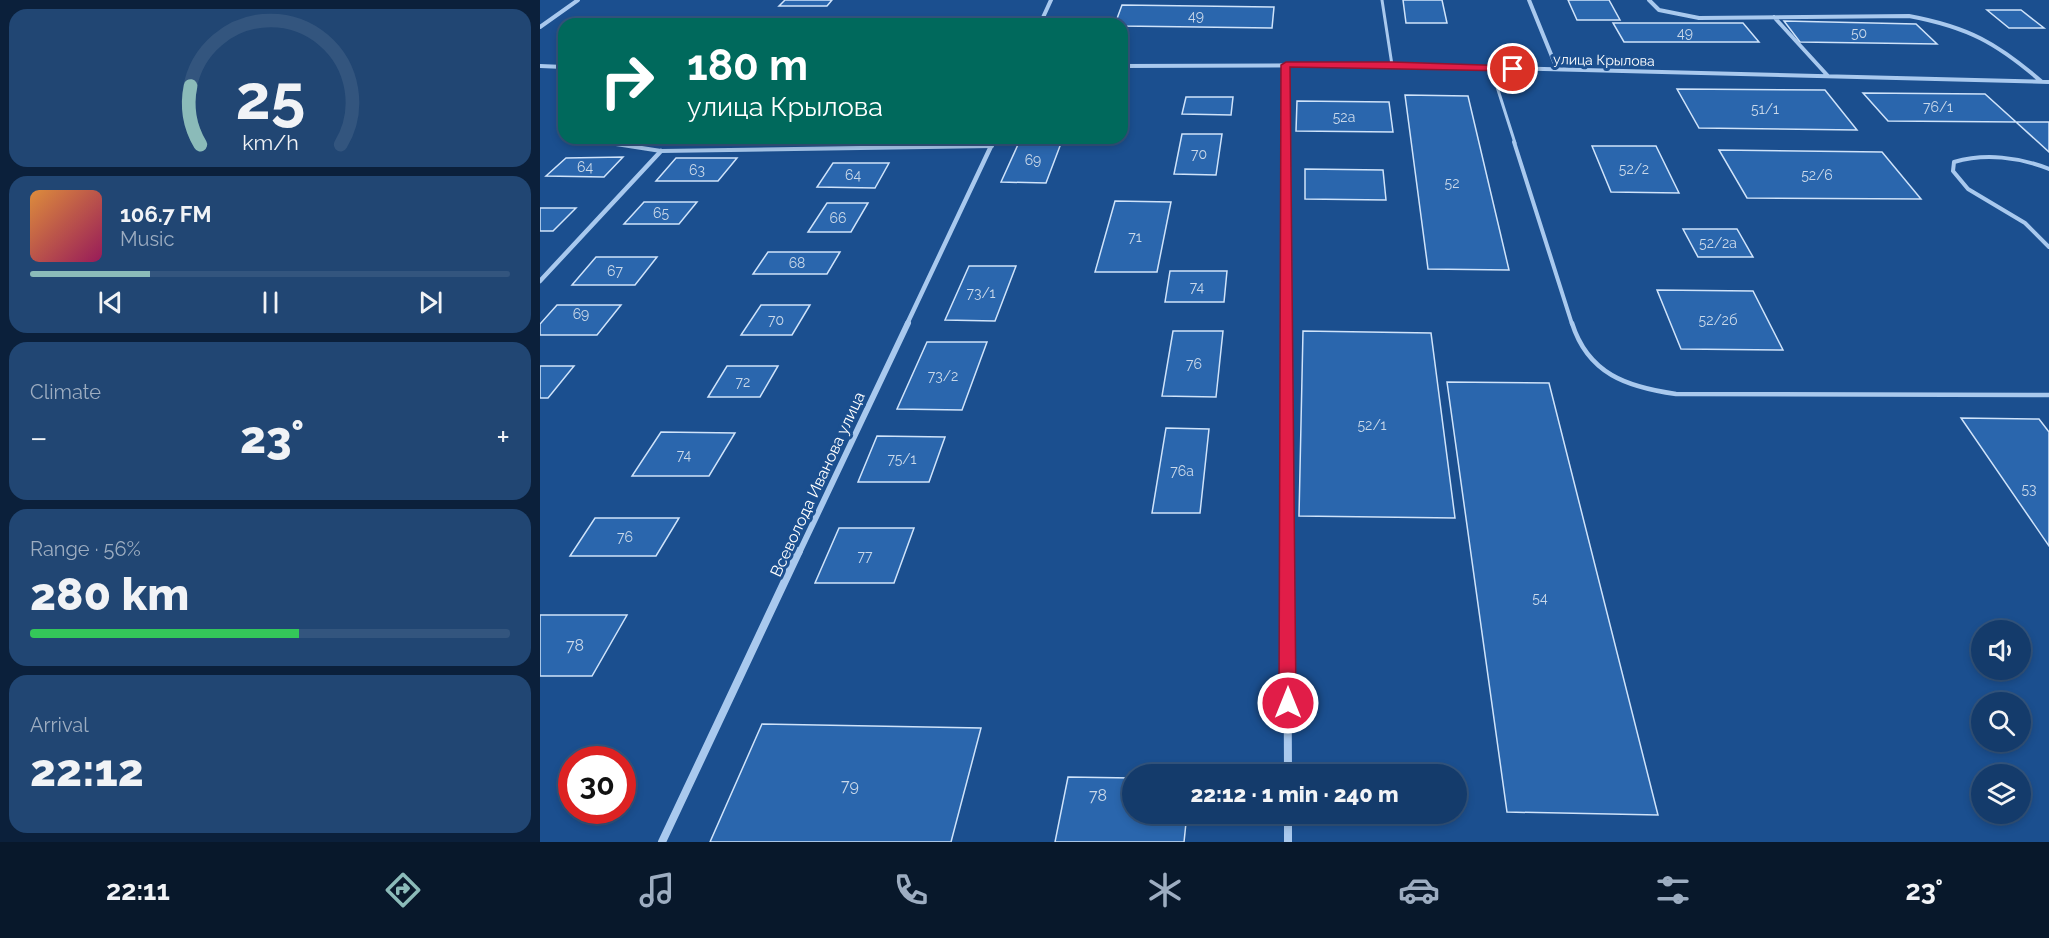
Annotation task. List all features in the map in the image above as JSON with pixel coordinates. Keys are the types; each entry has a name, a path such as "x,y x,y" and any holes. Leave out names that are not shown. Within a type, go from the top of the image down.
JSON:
{"street":[{"path":"540,27 578,0"},
{"path":"1043,18 1051,0"},
{"path":"1528,0 1557,69"},
{"path":"1649,0 1659,10 1699,18 1910,16 1926,19 1975,34 2001,48 2042,82"},
{"path":"1773,17 1828,76"},
{"path":"1286,65 1288,764"},
{"name":"улица Крылова","path":"1128,66 1392,65 2049,82"},
{"path":"540,66 558,67"},
{"name":"Всеволода Иванова улица","path":"662,842 992,146"},
{"path":"540,281 661,151"},
{"path":"1288,824 1288,842"}],"lane":[{"path":"1382,0 1392,65"},
{"path":"1491,68 1576,336 1589,359 1611,376 1636,388 1676,394 2049,395"},
{"path":"616,144 661,151 992,146"},
{"path":"2049,169 2021,160 1965,158 1954,162 1951,168 1953,177 1966,189 2025,223 2049,247"}],"building":[{"path":"785,0 832,0 827,6 779,6"},
{"path":"1403,0 1442,0 1447,23 1406,23"},
{"path":"1568,0 1609,0 1620,20 1577,20"},
{"path":"1122,5 1274,7 1272,28 1128,26 1128,18 1117,18"},
{"path":"1987,10 2021,10 2044,28 2009,28"},
{"path":"1784,21 1916,24 1937,44 1800,42"},
{"path":"1613,23 1743,23 1759,42 1624,42"},
{"path":"1677,89 1825,90 1857,130 1699,128"},
{"path":"1863,93 1985,94 2016,122 1888,121"},
{"path":"1405,95 1468,96 1509,270 1428,269"},
{"path":"1186,97 1233,97 1231,115 1182,114"},
{"path":"1297,101 1389,102 1393,132 1296,131"},
{"path":"2016,122 2049,122 2049,152"},
{"path":"1182,134 1222,134 1216,175 1174,174"},
{"path":"1018,144 1061,144 1046,183 1001,182"},
{"path":"1592,146 1656,146 1679,193 1611,192"},
{"path":"1719,150 1882,152 1921,199 1747,198"},
{"path":"623,157 604,177 546,176 566,158"},
{"path":"676,158 737,158 718,181 656,181"},
{"path":"833,163 889,163 875,188 817,187"},
{"path":"1305,169 1383,170 1386,200 1305,199"},
{"path":"1115,201 1171,202 1157,272 1095,272"},
{"path":"644,202 697,202 679,224 624,224"},
{"path":"827,203 868,203 851,232 808,232"},
{"path":"540,208 576,208 553,231 540,231"},
{"path":"1683,229 1737,229 1753,257 1698,257"},
{"path":"768,252 840,252 827,274 753,274"},
{"path":"596,257 657,257 635,285 572,285"},
{"path":"969,266 1016,266 995,321 945,320"},
{"path":"1170,271 1227,271 1224,302 1165,302"},
{"path":"1657,290 1753,291 1783,350 1681,349"},
{"path":"557,305 621,305 597,335 540,335 540,324"},
{"path":"761,305 810,305 792,335 741,335"},
{"path":"1173,331 1223,331 1216,397 1162,396"},
{"path":"1303,331 1431,333 1455,518 1299,516"},
{"path":"927,342 987,342 962,410 897,409"},
{"path":"540,366 574,366 548,398 540,398"},
{"path":"727,366 778,366 760,397 708,397"},
{"path":"1447,382 1549,383 1658,815 1507,812"},
{"path":"1961,418 2039,419 2049,432 2049,546"},
{"path":"1166,428 1209,429 1200,513 1152,513"},
{"path":"661,432 735,433 709,476 632,476"},
{"path":"877,436 945,437 929,482 858,482"},
{"path":"595,518 679,518 656,556 570,556"},
{"path":"839,528 914,528 894,583 815,583"},
{"path":"540,615 627,615 592,676 540,676"},
{"path":"762,724 981,728 951,842 710,842"},
{"path":"1068,777 1122,778 1122,824 1186,824 1184,842 1055,842"}],"route":[{"path":"1288,703 1286,65 1392,65 1513,69"}]}
